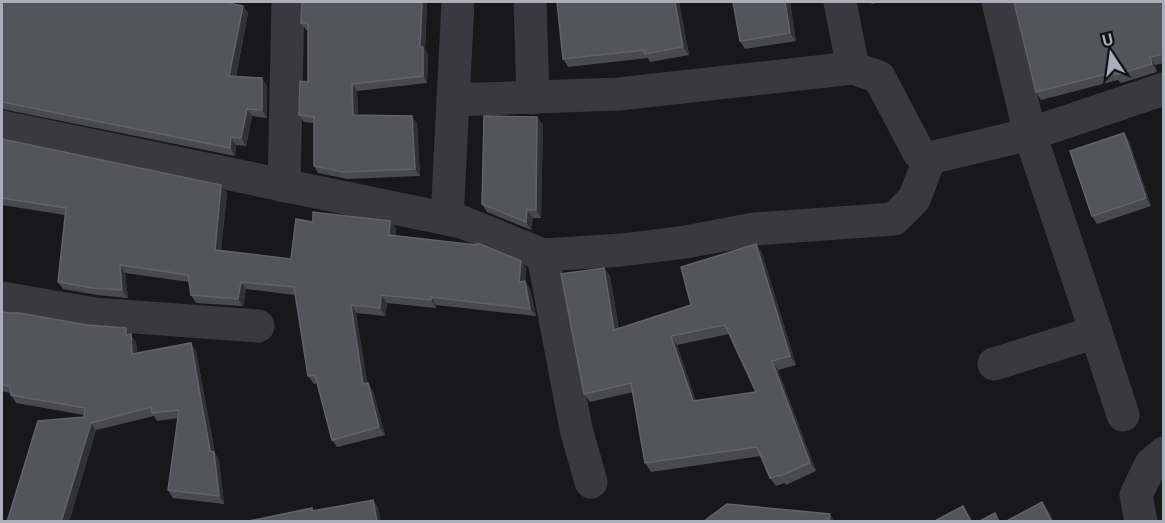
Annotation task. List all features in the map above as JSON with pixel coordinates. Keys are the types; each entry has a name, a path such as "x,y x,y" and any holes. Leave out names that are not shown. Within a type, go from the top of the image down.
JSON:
{"street":[{"path":"284,186 288,2"},
{"path":"447,219 458,2"},
{"path":"530,2 533,98"},
{"path":"840,2 853,68"},
{"path":"998,2 1030,134 1123,415"},
{"path":"453,100 619,94 853,68 879,77 919,153 930,158 1030,134 1164,89"},
{"path":"2,127 462,222 543,255 622,250 754,230 894,219 914,200 930,158"},
{"path":"543,255 576,429 591,482"},
{"path":"2,298 95,314 258,326"},
{"path":"994,364 1096,332"},
{"path":"1141,522 1136,495 1151,464 1164,453"}],"building":[{"path":"2,2 224,2 243,6 229,76 262,78 262,110 247,109 241,138 231,137 230,148 2,102"},
{"path":"302,2 422,2 420,47 423,47 423,76 352,84 353,115 412,116 415,169 343,172 314,166 314,117 299,115 300,81 308,82 308,23 301,23"},
{"path":"557,2 675,2 683,47 645,54 644,50 563,59"},
{"path":"733,2 785,2 790,33 740,41"},
{"path":"1014,2 1164,2 1164,54 1150,57 1152,64 1115,75 1114,72 1036,92"},
{"path":"484,116 537,117 536,210 527,210 526,222 482,204"},
{"path":"1124,133 1146,198 1092,216 1070,151"},
{"path":"2,139 221,185 215,250 291,259 296,219 313,222 313,212 390,221 389,235 480,244 521,261 519,282 525,281 530,309 431,297 431,300 381,295 380,308 351,305 363,384 368,383 379,427 332,440 315,375 308,376 294,287 241,282 238,299 191,295 188,275 120,265 122,290 58,282 66,208 2,198"},
{"path":"756,244 790,356 772,361 810,463 770,478 757,447 645,463 631,383 584,394 561,274 604,268 614,330 691,305 681,267","holes":["725,325 756,392 693,401 671,336"]},
{"path":"2,312 87,325 126,328 126,335 131,334 132,354 191,343 210,451 214,452 219,496 168,490 179,410 152,413 151,407 91,423 61,522 7,522 38,421 84,417 85,408 11,395 10,386 2,385"},
{"path":"373,500 377,522 244,522 312,508 312,511"},
{"path":"1042,502 1052,522 1005,522"},
{"path":"727,504 830,514 829,522 703,522"},
{"path":"963,506 971,522 933,522"},
{"path":"995,513 999,522 978,522"}]}
